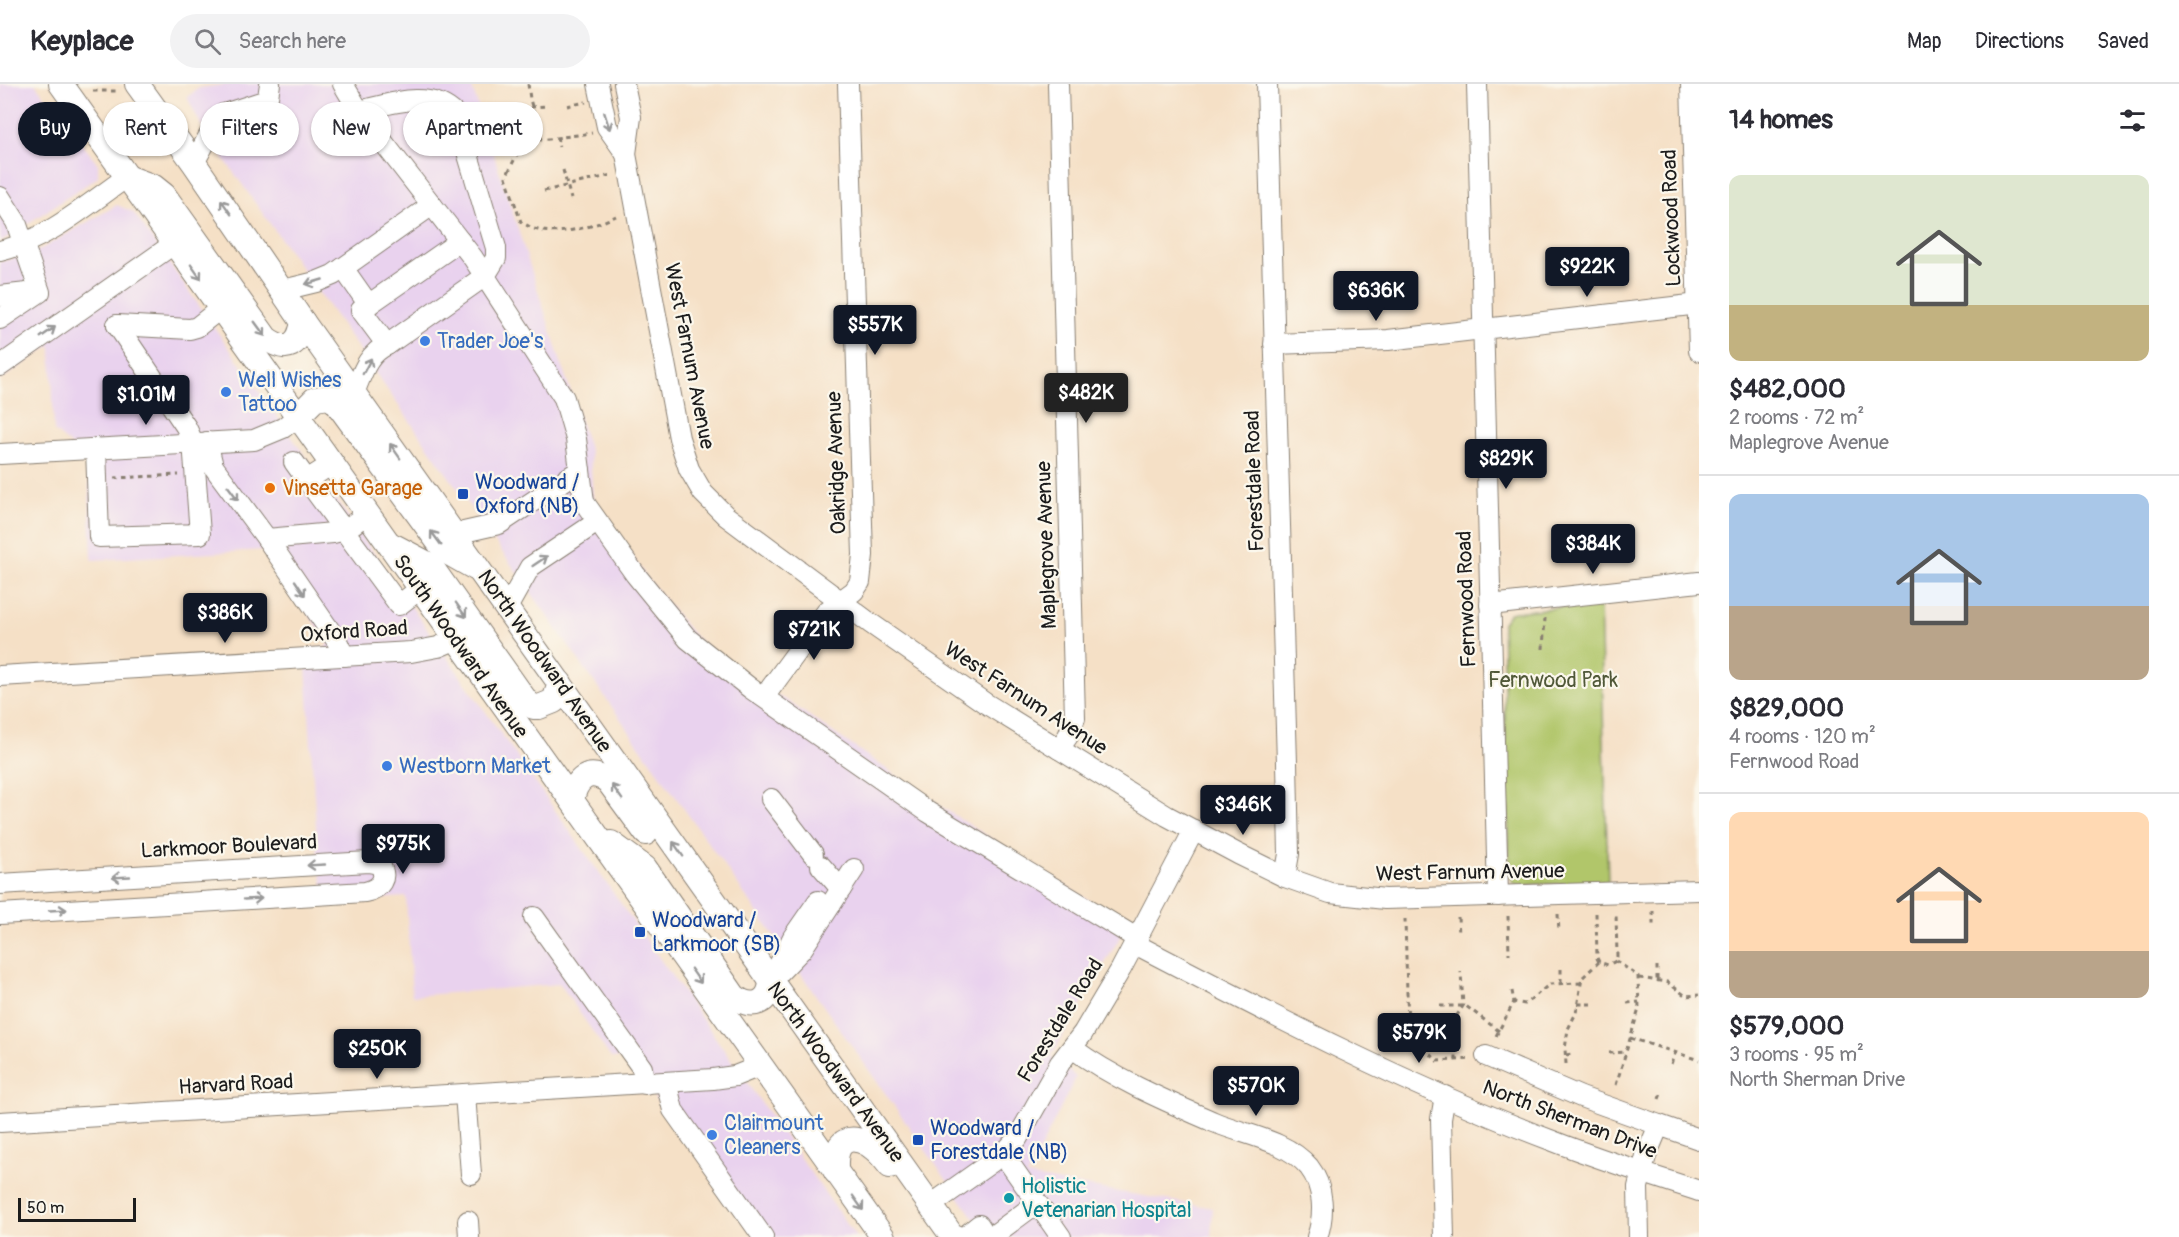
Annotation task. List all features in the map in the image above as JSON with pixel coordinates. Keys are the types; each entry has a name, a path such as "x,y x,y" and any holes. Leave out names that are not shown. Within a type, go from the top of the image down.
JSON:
{"main road":[{"name":"South Woodward Avenue","path":"61,84 883,1237"},
{"name":"North Woodward Avenue","path":"129,87 194,163 303,322 953,1237"},
{"path":"127,177 154,187 164,195 266,338 274,344 283,346 292,344 298,340 303,322"},
{"path":"298,416 315,399 329,397 336,402 445,550 482,572"},
{"path":"389,544 430,565 526,701 533,707 548,705 554,701 560,683"},
{"path":"572,800 574,790 585,777 592,774 608,781 704,915 748,948"},
{"path":"590,827 645,868 734,996 743,1003 759,1002 766,998 771,981"},
{"path":"837,1172 836,1155 839,1147 843,1142 856,1140 873,1147 903,1180 931,1205"}],"street":[{"path":"194,163 218,119 224,114 264,101 268,97 270,84"},
{"name":"North Sherman Drive","path":"343,84 354,102"},
{"name":"West Farnum Avenue","path":"624,84 631,117 628,163 679,438 689,470 703,493 726,516 986,703 1167,816 1238,855 1285,877 1330,893 1384,900 1699,890"},
{"name":"Oakridge Avenue","path":"764,697 827,611 854,591 860,582 863,555 848,84"},
{"name":"Maplegrove Avenue","path":"1058,84 1075,718 1068,736 1059,749"},
{"name":"Forestdale Road","path":"1267,84 1288,854 1285,877"},
{"name":"Fernwood Road","path":"1477,84 1498,896"},
{"name":"Lockwood Road","path":"1691,84 1699,351"},
{"name":"West Farnum Avenue","path":"593,93 607,127 628,163"},
{"path":"354,393 368,360 375,350 387,345 485,276 496,258 496,248 456,115 449,108 424,100 405,100 391,103"},
{"name":"North Sherman Drive","path":"391,152 460,240 564,398 576,439 585,502 634,574 687,639 764,697 928,812 1136,941 1321,1038 1445,1096 1553,1141 1699,1191"},
{"path":"0,251 41,236 127,177"},
{"path":"0,197 16,222 40,292"},
{"path":"283,290 324,279 432,205"},
{"path":"387,345 362,310 460,240"},
{"path":"0,366 174,243"},
{"path":"343,268 369,305"},
{"path":"0,296 40,292"},
{"path":"0,319 40,292"},
{"path":"1274,344 1388,340 1698,304"},
{"path":"221,308 197,327 190,329 117,325 186,427 200,442 213,465 337,640 344,656"},
{"path":"0,454 260,439 283,428 298,416"},
{"path":"96,448 99,537 200,534 200,442"},
{"path":"294,462 399,605 421,588"},
{"path":"307,480 332,464"},
{"path":"455,534 499,524 580,470"},
{"path":"267,539 333,533 345,530 367,514"},
{"path":"507,608 530,567 597,522"},
{"path":"1490,605 1699,582"},
{"name":"Oxford Road","path":"0,676 418,651 438,647 457,639"},
{"path":"771,799 827,872"},
{"name":"Forestdale Road","path":"931,1205 1003,1154 1017,1139 1051,1077 1083,1033 1136,941 1194,830"},
{"name":"Larkmoor Boulevard","path":"0,884 368,862 379,864 384,877 381,885 373,891 365,892 0,914"},
{"path":"827,872 854,870"},
{"path":"771,981 802,949 827,872"},
{"path":"534,917 642,1068 645,1084"},
{"path":"1072,1048 1092,1062 1170,1103 1282,1147 1299,1158 1317,1179 1321,1195 1322,1211 1317,1237"},
{"path":"1481,1058 1699,1139"},
{"name":"Harvard Road","path":"0,1122 645,1084 735,1076 760,1066"},
{"path":"666,1082 673,1110 763,1237"},
{"path":"465,1094 471,1174"},
{"path":"1444,1237 1441,1119 1445,1096"},
{"path":"1639,1237 1638,1187 1641,1172 1659,1125"},
{"path":"1003,1154 1061,1237"},
{"path":"964,1237 980,1225 989,1237 1037,1203"}],"path":[{"path":"528,84 531,102"},
{"path":"93,91 129,87"},
{"path":"567,105 593,93"},
{"path":"543,140 596,132"},
{"path":"557,137 559,147"},
{"path":"516,156 506,177 515,196 521,222 535,230 550,232 600,224 616,216"},
{"path":"544,190 568,185 628,163"},
{"path":"563,170 571,199"},
{"path":"572,223 573,229"},
{"path":"111,478 187,474"},
{"path":"1543,649 1545,618"},
{"path":"1653,911 1653,930"},
{"path":"1616,912 1616,961"},
{"path":"1596,913 1599,962"},
{"path":"1558,914 1559,932"},
{"path":"1508,916 1509,954"},
{"path":"1458,917 1459,935"},
{"path":"1405,919 1408,1030 1437,1060 1481,1058"},
{"path":"1599,962 1608,965 1616,961"},
{"path":"1616,961 1639,978 1667,982 1686,996 1699,995"},
{"path":"1566,1064 1568,1029 1578,1004 1582,978 1599,962"},
{"path":"1657,966 1657,980"},
{"path":"1561,969 1561,984"},
{"path":"1455,1025 1456,1017 1463,1006 1461,972"},
{"path":"1616,1085 1639,1009 1639,978"},
{"path":"1514,1002 1525,1005 1550,984 1581,983"},
{"path":"1496,1036 1514,1002 1512,991"},
{"path":"1627,1003 1639,1002"},
{"path":"1578,1004 1591,1004"},
{"path":"1440,1006 1466,1006 1499,1031"},
{"path":"1408,1008 1413,1007"},
{"path":"1630,1038 1699,1060"},
{"path":"1608,1053 1625,1052"},
{"path":"1456,1053 1456,1060"},
{"path":"1671,1064 1675,1053"},
{"path":"1566,1055 1572,1054"},
{"path":"1659,1099 1662,1091"}],"shaded area":[{"path":"0,84 35,84 49,102 18,102 18,156 91,155 98,164 98,177 0,242"},
{"path":"231,84 471,84 477,102 403,102 403,156 494,156 590,452 593,501 649,581 695,637 752,684 786,700 940,806 1127,925 1051,1056 1076,1077 1027,1176 1213,1208 1211,1237 987,1237 222,156 299,156 299,102 200,102 200,123 187,97 199,88"},
{"path":"117,205 133,212 856,1237 755,1237 722,1188 626,1058 611,1058 560,984 412,996 406,897 326,902 318,858 305,649 325,648 329,644 265,550 92,560 88,459 54,431 51,345 0,380 0,262 36,252"}],"green space":[{"name":"Fernwood Park","path":"1600,603 1608,882 1519,885 1513,883 1510,875 1502,624 1510,613"}],"place":[{"name":"Trader Joe's","path":"425,341"},
{"name":"Well Wishes Tattoo","path":"226,392"},
{"name":"Vinsetta Garage","path":"270,488"},
{"name":"Woodward / Oxford (NB)","path":"463,494"},
{"name":"Westborn Market","path":"387,766"},
{"name":"Woodward / Larkmoor (SB)","path":"640,932"},
{"name":"Clairmount Cleaners","path":"712,1135"},
{"name":"Woodward / Forestdale (NB)","path":"918,1140"},
{"name":"Holistic Vetenarian Hospital","path":"1009,1198"}]}
